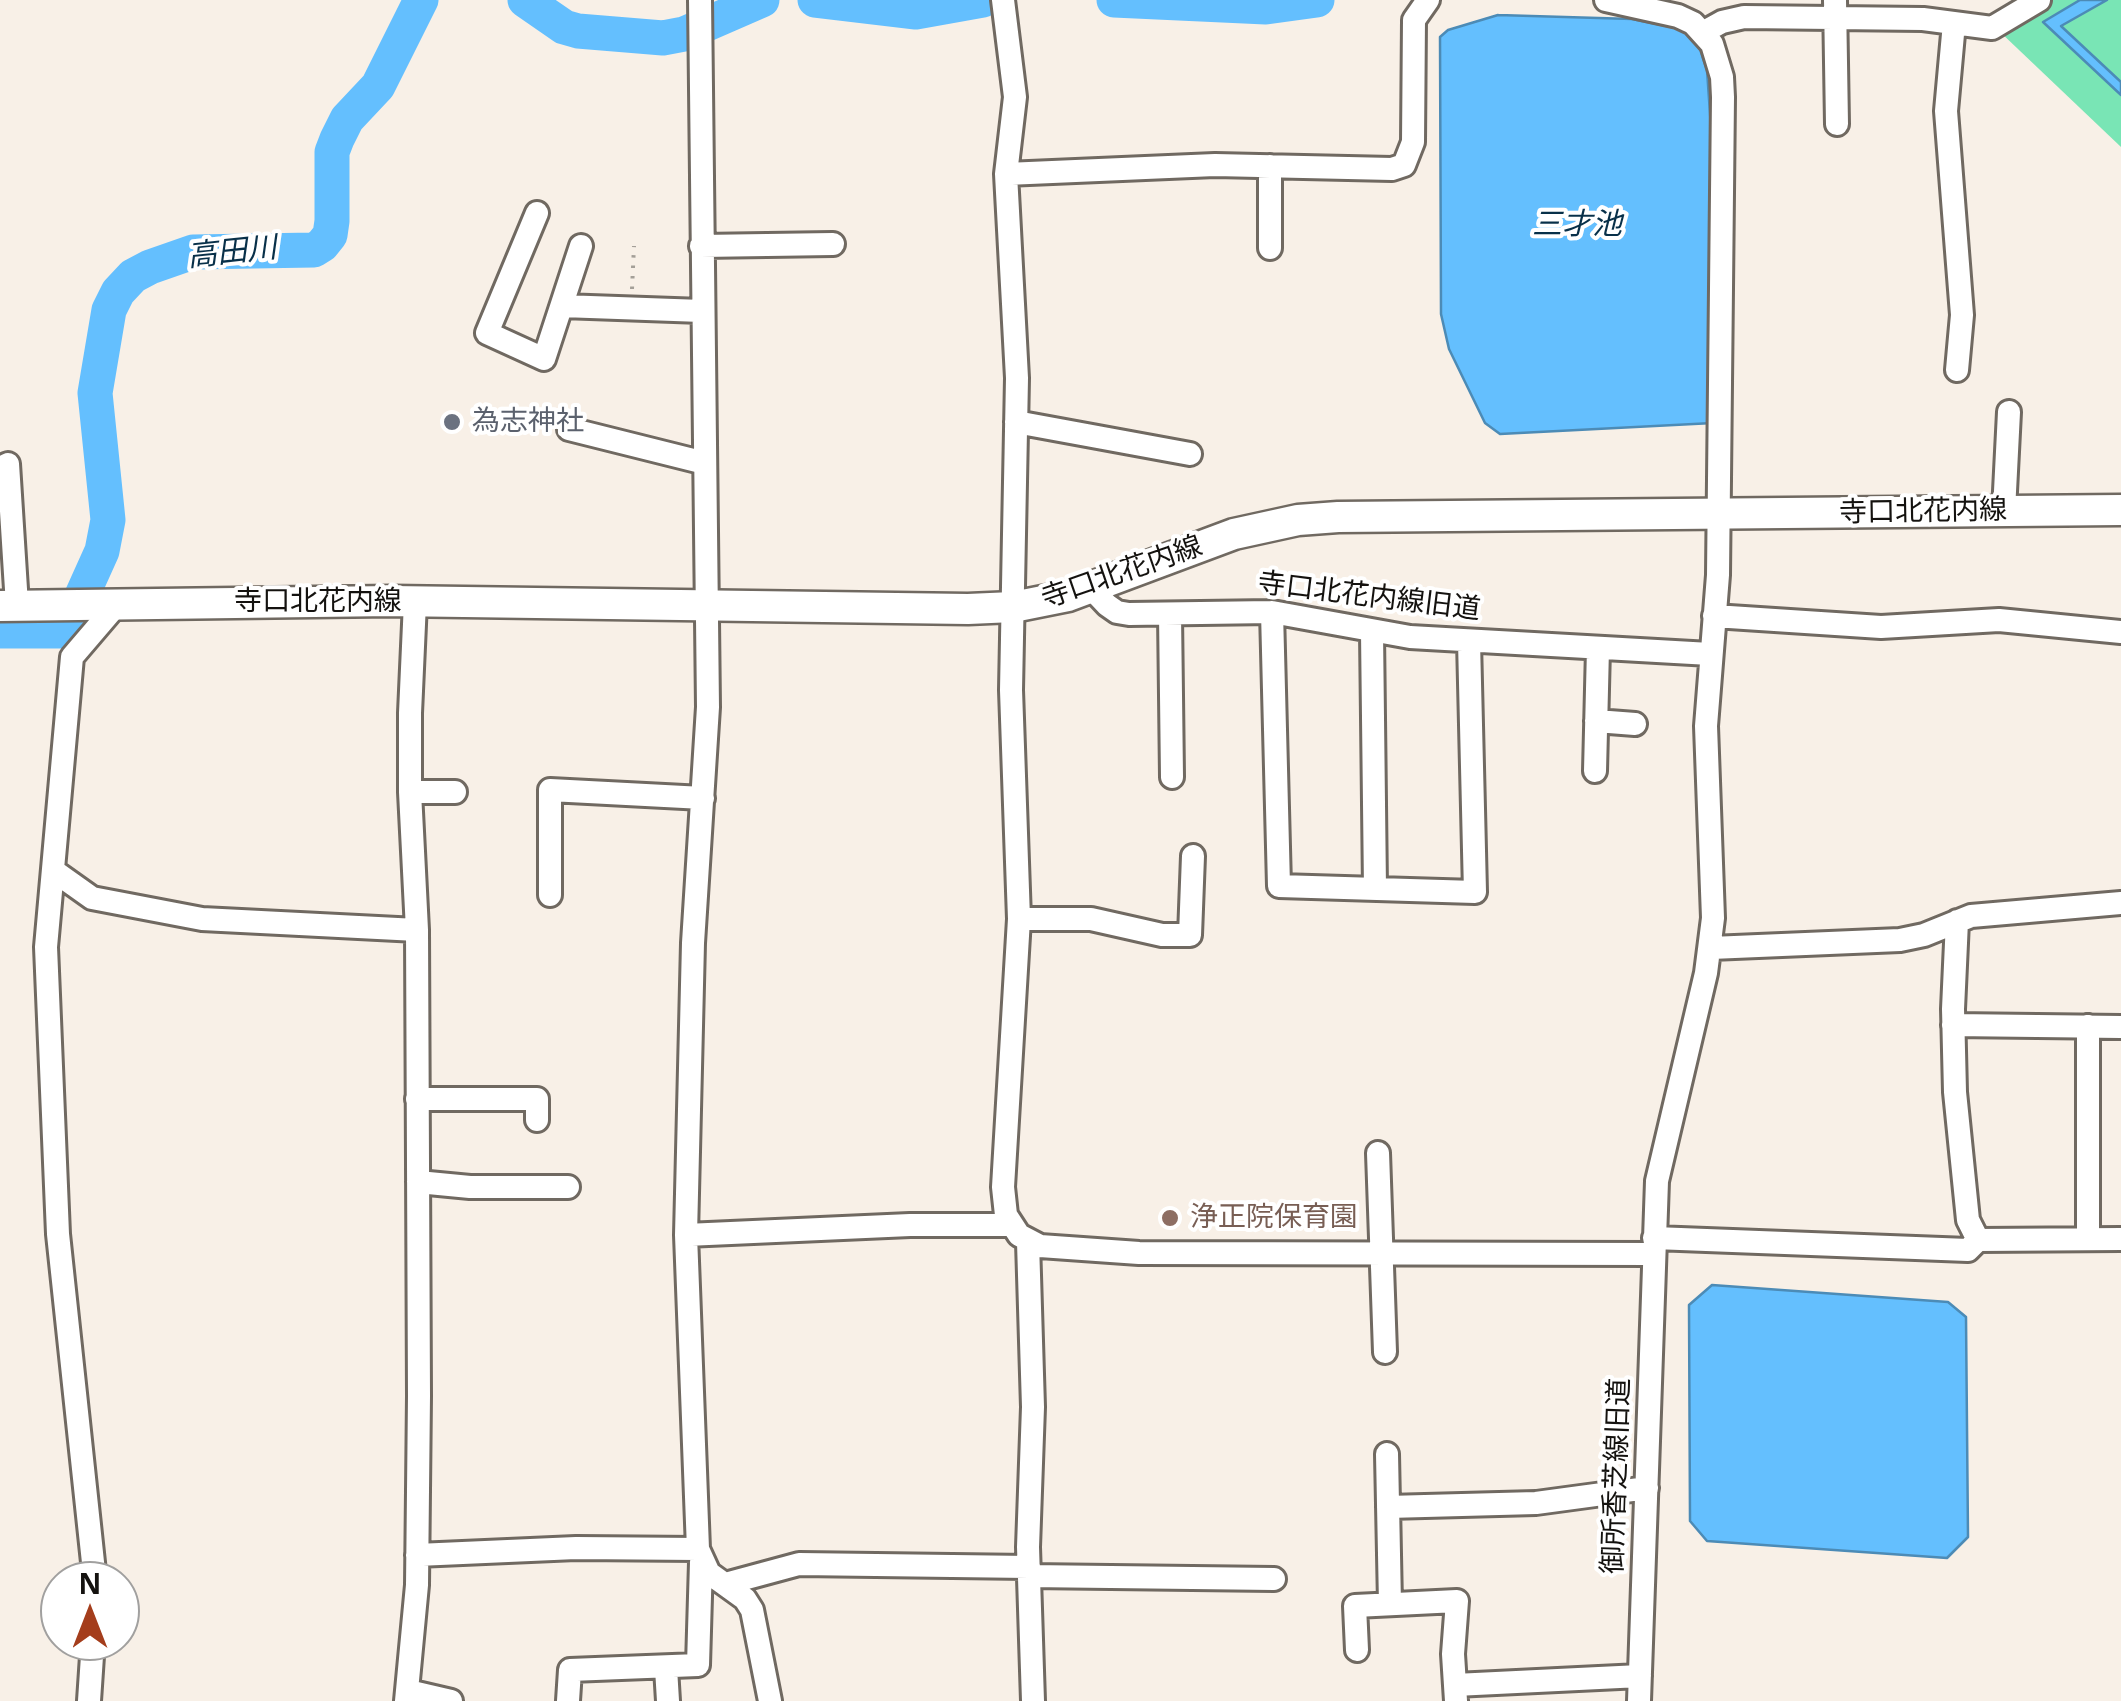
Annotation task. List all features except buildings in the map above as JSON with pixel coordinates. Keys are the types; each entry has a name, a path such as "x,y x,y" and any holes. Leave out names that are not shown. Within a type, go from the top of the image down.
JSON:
{"main road":[{"name":"寺口北花内線","path":"8,606 416,602 968,610 1013,606 1091,588 1234,534 1338,516 2121,510"}],"street":[{"path":"1006,174 1216,164 1392,169 1404,166 1413,142 1414,20 1428,0"},
{"path":"1606,0 1678,16 1704,32 1718,58 1723,98 1719,514 1706,726 1711,948 1900,940 1971,916 2121,903"},
{"path":"1704,32 1722,22 1835,8 1992,28 2039,0"},
{"path":"1003,3 1015,97 1006,174 1016,334 1011,690 1019,919 1002,1186 1003,1202 1020,1234 1033,1407 1029,1572 1032,1701"},
{"path":"1835,8 1837,124"},
{"path":"568,1701 570,1670 698,1665 700,1556 686,1235 693,944 708,707 700,18"},
{"path":"1954,23 1946,111 1962,315 1957,370"},
{"path":"1270,166 1270,248"},
{"path":"537,213 487,333 544,359 581,246"},
{"path":"701,246 833,244"},
{"path":"562,306 702,311"},
{"path":"2004,511 2009,412"},
{"path":"1016,422 1190,454"},
{"path":"569,428 705,462"},
{"path":"4,466 8,606"},
{"name":"寺口北花内線旧道","path":"1091,588 1116,612 1272,612 1372,632 1710,654"},
{"path":"416,602 410,792 417,930 417,1555 407,1696 451,1701"},
{"path":"92,603 72,658 46,947 56,1196 94,1561"},
{"path":"1272,612 1279,886 1475,892 1470,640"},
{"path":"1170,614 1172,777"},
{"path":"1714,616 1881,627 2012,621 2121,632"},
{"path":"1372,632 1375,889"},
{"path":"1596,771 1598,648"},
{"path":"1596,721 1636,724"},
{"path":"550,896 550,790 703,798"},
{"path":"410,792 456,792"},
{"path":"1019,919 1091,919 1162,934 1190,935 1192,856"},
{"path":"54,871 92,898 202,919 417,930"},
{"path":"1956,921 1955,1092 1968,1220 1978,1240"},
{"name":"御所香芝線旧道","path":"1639,1701 1654,1246 1662,1152 1711,948"},
{"path":"1953,1025 2121,1027"},
{"path":"2088,1026 2088,1239"},
{"path":"417,1099 537,1099 537,1120"},
{"path":"1378,1154 1385,1352"},
{"path":"418,1182 470,1187 568,1186"},
{"path":"686,1235 910,1225 1020,1234 1040,1246 1158,1253 1381,1254 1654,1246 1968,1250 1978,1240 2121,1239"},
{"path":"1387,1454 1390,1604"},
{"path":"1388,1506 1536,1503 1647,1488"},
{"path":"417,1555 576,1548 700,1556 752,1610 770,1701"},
{"path":"725,1584 799,1564 1274,1579"},
{"path":"1357,1650 1356,1606 1457,1601 1455,1693 1640,1676"},
{"path":"89,1701 92,1661"},
{"path":"666,1668 668,1701"}],"path":[{"path":"631,308 634,246"}],"green space":[{"path":"2049,0 2121,0 2121,147 1998,30"}],"water":[{"path":"2080,0 2107,0 2061,26 2121,82 2121,95 2043,22"},
{"name":"三才池","path":"1498,15 1632,19 1681,29 1698,43 1707,70 1715,186 1713,423 1500,434 1485,423 1449,349 1441,314 1440,37 1448,30"},
{"path":"1712,1285 1948,1302 1966,1317 1968,1537 1947,1558 1707,1541 1690,1521 1689,1305"}],"waterway":[{"name":"高田川","path":"0,631 66,631 102,551 108,520 95,393 109,310 118,292 133,276 193,252 314,250 322,245 330,235 332,221 332,152 337,139 347,119 378,86 421,0"},
{"name":"高田川","path":"525,0 564,27 578,31 663,38 684,34 762,0"},
{"name":"高田川","path":"815,0 916,12 983,0"},
{"name":"高田川","path":"1114,0 1266,7 1317,0"}],"place":[{"name":"為志神社","path":"452,422"},
{"name":"浄正院保育園","path":"1170,1218"}]}
